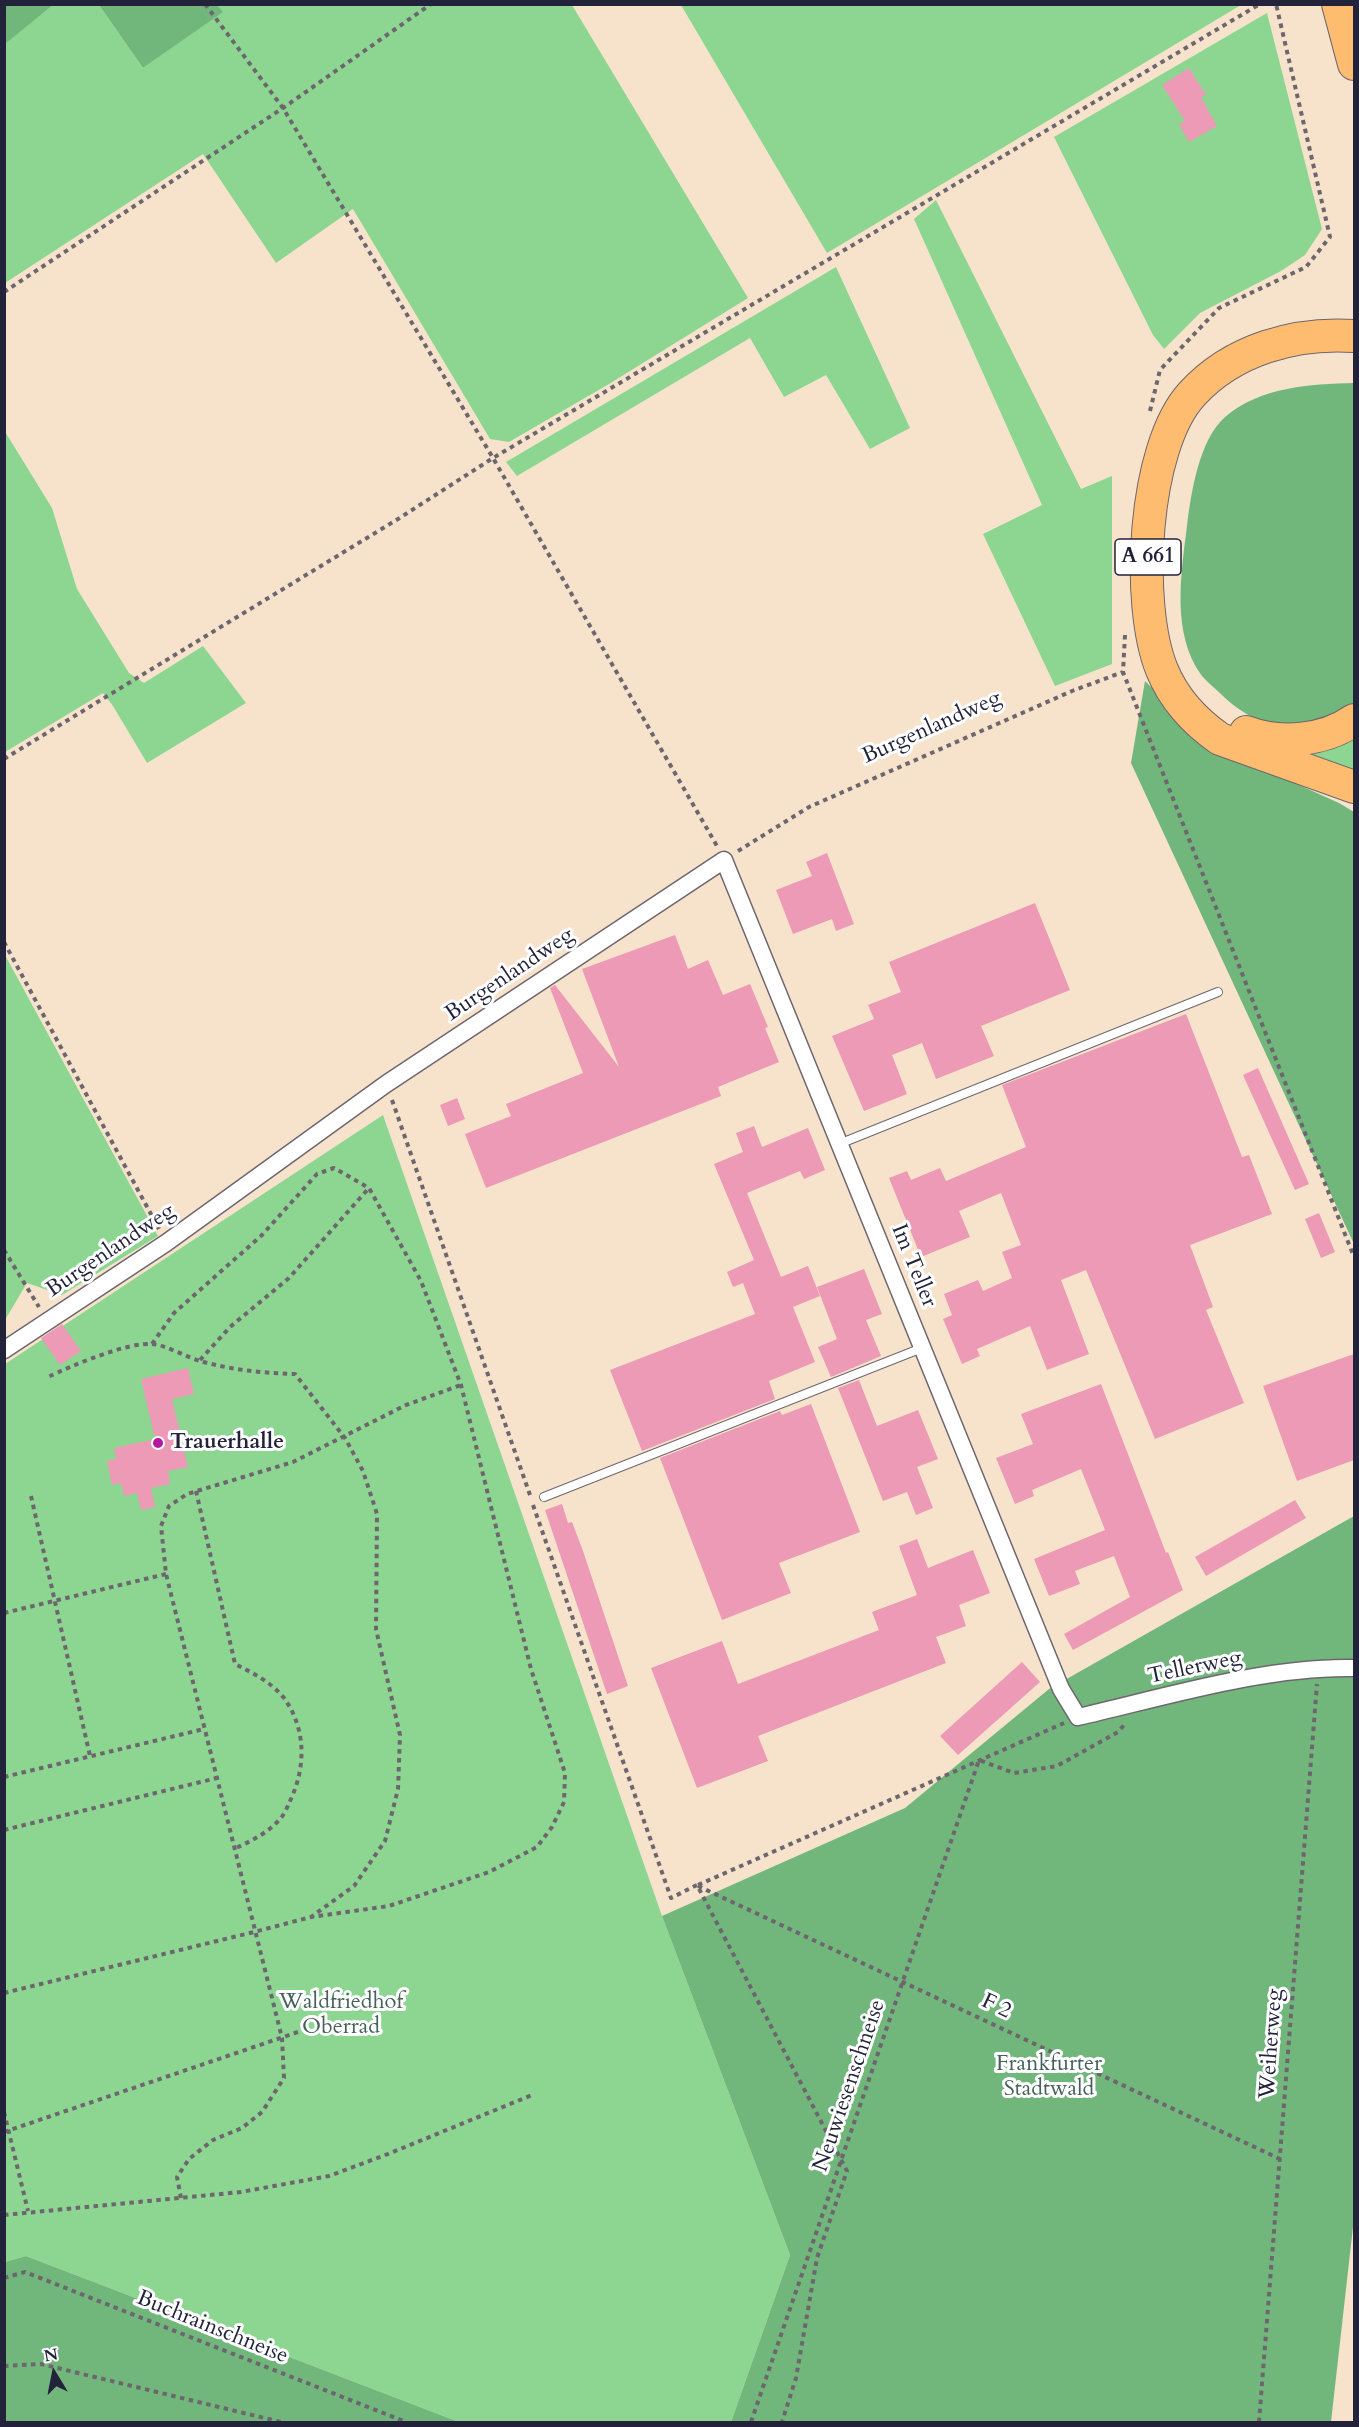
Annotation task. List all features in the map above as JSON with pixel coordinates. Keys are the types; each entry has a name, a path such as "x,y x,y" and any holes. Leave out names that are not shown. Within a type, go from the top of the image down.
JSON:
{"highway":[{"path":"1338,4 1354,64"},
{"name":"A 661","path":"1354,341 1304,337 1257,350 1218,370 1191,395 1168,433 1154,484 1147,592 1153,641 1162,672 1176,696 1201,726 1220,739 1354,787"},
{"path":"1354,341 1270,359 1233,375 1201,403 1187,422 1173,461 1161,528 1160,592 1161,623 1170,656 1192,694 1222,719 1253,735 1275,739 1293,739 1335,731 1354,720"}],"street":[{"name":"Burgenlandweg","path":"4,1350 166,1243 386,1084 724,860"},
{"name":"Im Teller","path":"724,860 1061,1689 1078,1717"},
{"name":"Tellerweg","path":"1078,1717 1244,1680 1318,1668 1354,1668"}],"lane":[{"path":"839,1144 1218,992"},
{"path":"544,1497 922,1348"}],"path":[{"path":"205,4 283,108 493,458 724,860"},
{"path":"4,292 283,108 431,4"},
{"path":"4,759 398,519 493,458 1260,4"},
{"path":"1148,416 1160,370 1219,308 1306,267 1330,237 1276,4"},
{"path":"1126,626 1123,672 1354,1257"},
{"name":"Burgenlandweg","path":"724,860 809,807 1072,690 1123,672"},
{"path":"4,942 166,1243"},
{"path":"386,1084 671,1898 1078,1717"},
{"path":"4,1993 311,1917 389,1906 489,1872 537,1847 552,1827 564,1802 565,1773 531,1669 461,1385 421,1281 369,1188 334,1168 317,1174 262,1235 174,1313 152,1344"},
{"path":"199,1361 230,1327 289,1278 369,1188"},
{"path":"4,1250 48,1320"},
{"path":"48,1377 82,1361 125,1348 152,1344 199,1361 247,1372 295,1374 345,1438 363,1471 377,1514 376,1629 399,1735 398,1789 385,1841 354,1886 311,1917"},
{"path":"181,2198 177,2177 189,2159 213,2140 242,2128 262,2112 284,2078 282,2038 166,1574 160,1526 169,1506 187,1494 293,1462 345,1438 406,1405 461,1385"},
{"path":"196,1491 235,1664 264,1679 284,1699 300,1732 302,1755 299,1783 282,1818 256,1839 234,1849"},
{"path":"31,1496 90,1756"},
{"path":"4,1613 166,1574"},
{"name":"Weiherweg","path":"1259,2422 1318,1668"},
{"path":"980,1760 1014,1773 1057,1766 1118,1732 1144,1702"},
{"path":"4,1777 204,1729"},
{"name":"Neuwiesenschneise","path":"751,2422 980,1760"},
{"path":"4,1830 217,1778"},
{"path":"697,1886 847,2172 817,2259 796,2378 782,2422"},
{"name":"F 2","path":"697,1886 1280,2159"},
{"path":"7,2131 298,2032"},
{"path":"4,2215 242,2192 329,2176 532,2095"},
{"path":"4,2112 28,2211"},
{"name":"Buchrainschneise","path":"4,2278 25,2272 406,2422"},
{"path":"4,2366 40,2364 281,2422"}],"green space":[{"path":"5,4 53,4 53,5 5,44"},
{"path":"53,5 99,5 143,68 222,12 217,5 572,5 748,298 609,384 509,442 490,439 353,209 276,263 203,154 5,283 4,44"},
{"path":"99,5 217,5 223,12 143,68"},
{"path":"681,5 1241,5 827,253"},
{"path":"1267,13 1322,229 1305,255 1281,271 1200,313 1164,349 1153,335 1054,137"},
{"path":"936,200 1081,489 1112,476 1112,664 1055,686 983,534 1042,505 914,219"},
{"path":"836,267 910,428 870,449 826,375 784,397 750,338 517,476 506,462"},
{"path":"1354,383 1354,707 1299,727 1264,722 1246,714 1209,684 1192,659 1186,642 1182,623 1181,583 1194,483 1203,453 1216,427 1239,407 1254,399 1286,389"},
{"path":"4,430 52,508 77,589 129,673 144,683 203,646 246,703 147,763 103,693 5,752"},
{"path":"1145,681 1208,744 1339,803 1354,812 1354,1244 1131,763"},
{"path":"1354,738 1354,778 1304,755 1334,748"},
{"path":"5,955 158,1236 62,1295 27,1283 5,1320"},
{"name":"Waldfriedhof Oberrad","path":"383,1115 662,1916 790,2255 731,2422 459,2422 26,2256 5,2262 5,1364"},
{"name":"Frankfurter Stadtwald","path":"1354,1516 1354,2218 1331,2422 731,2422 790,2255 662,1916 905,1808 1049,1689"},
{"path":"26,2256 459,2422 5,2422 5,2262"}],"building":[{"path":"1189,68 1206,95 1201,97 1217,126 1189,142 1179,124 1185,121 1162,85"},
{"path":"827,853 854,924 836,931 832,919 793,934 776,890 812,876 806,862"},
{"path":"1035,903 1070,990 981,1026 994,1056 936,1079 922,1043 892,1055 907,1094 864,1111 832,1036 874,1019 868,1005 901,992 889,962"},
{"path":"675,935 688,969 708,960 723,995 750,984 768,1027 765,1028 779,1062 718,1087 721,1096 486,1188 465,1134 511,1116 506,1104 583,1073 550,988 555,985 619,1067 582,969"},
{"path":"1186,1014 1242,1157 1249,1155 1272,1214 1190,1245 1213,1307 1206,1310 1244,1403 1155,1439 1086,1270 1061,1280 1089,1354 1047,1370 1030,1326 977,1349 980,1356 962,1364 943,1319 952,1315 944,1294 978,1280 983,1291 1012,1278 1002,1252 1021,1245 1001,1193 959,1211 970,1237 921,1257 889,1178 907,1171 911,1180 940,1168 946,1181 1026,1147 1002,1085"},
{"path":"1258,1068 1309,1184 1295,1190 1243,1075"},
{"path":"457,1098 465,1119 448,1126 440,1105"},
{"path":"754,1126 762,1147 808,1128 825,1170 804,1179 800,1171 747,1193 781,1277 808,1266 820,1296 793,1307 815,1362 769,1381 775,1399 642,1451 610,1370 755,1314 743,1283 733,1287 727,1272 754,1260 714,1164 743,1152 736,1133"},
{"path":"1319,1213 1335,1252 1321,1258 1305,1219"},
{"path":"864,1269 882,1314 866,1320 881,1356 831,1377 818,1347 837,1339 817,1287"},
{"path":"62,1324 81,1351 60,1365 41,1338"},
{"path":"1354,1354 1354,1460 1297,1481 1263,1386"},
{"name":"Trauerhalle","path":"188,1368 194,1394 172,1399 188,1467 168,1471 170,1484 151,1488 155,1507 141,1510 137,1493 124,1496 121,1483 112,1485 107,1461 116,1459 114,1448 155,1439 141,1379"},
{"path":"859,1380 877,1426 918,1410 938,1459 917,1467 933,1508 916,1515 907,1492 883,1501 838,1388"},
{"path":"1101,1384 1166,1553 1168,1552 1183,1590 1073,1650 1064,1634 1130,1597 1114,1556 1075,1571 1080,1584 1049,1596 1034,1559 1105,1530 1081,1469 1032,1490 1034,1496 1015,1504 996,1458 1033,1444 1021,1414"},
{"path":"811,1404 860,1532 779,1563 791,1593 722,1620 660,1458 780,1411 782,1415"},
{"path":"1295,1500 1306,1518 1206,1576 1195,1557"},
{"path":"562,1504 568,1523 572,1522 583,1551 628,1686 607,1694 545,1510"},
{"path":"917,1539 928,1568 973,1550 990,1593 959,1605 966,1626 936,1637 946,1663 758,1736 768,1761 697,1788 651,1668 722,1641 738,1684 879,1630 872,1612 917,1595 899,1546"},
{"path":"1022,1662 1040,1682 958,1755 940,1736"}],"place":[{"name":"Trauerhalle","path":"158,1443"}]}
